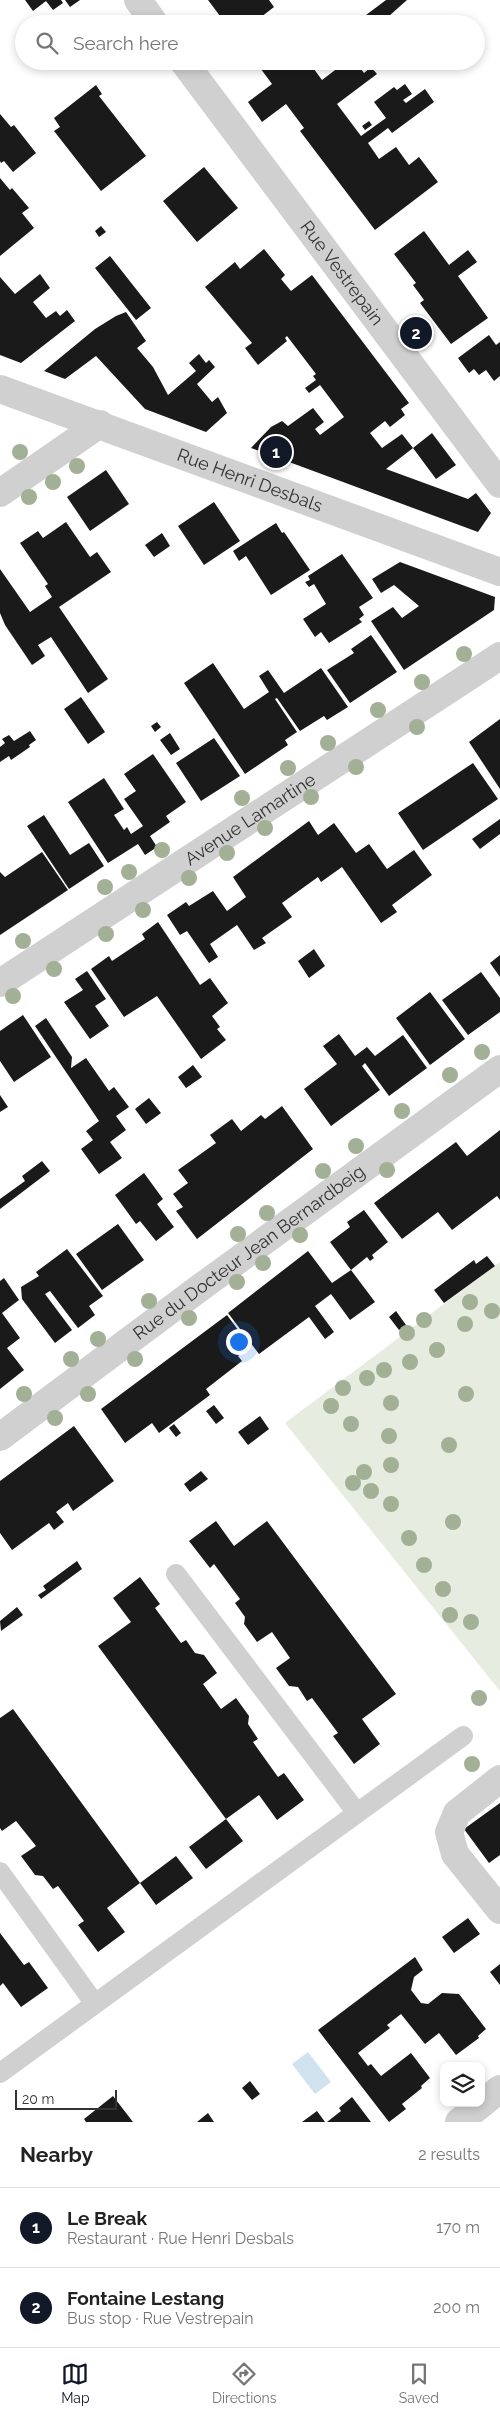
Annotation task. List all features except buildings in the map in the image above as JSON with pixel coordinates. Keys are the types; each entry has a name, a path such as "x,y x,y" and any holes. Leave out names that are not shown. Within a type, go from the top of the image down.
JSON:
{"street":[{"path":"138,0 149,15"},
{"name":"Rue Vestrepain","path":"191,70 500,484"},
{"name":"Rue Henri Desbals","path":"0,389 100,424 500,572"},
{"path":"0,493 100,424"},
{"name":"Avenue Lamartine","path":"0,983 500,656"},
{"name":"Rue du Docteur Jean Bernardbeig","path":"0,1437 500,1069"},
{"path":"500,1778 457,1813 449,1832 455,1854 500,1910"},
{"path":"458,2122 500,2089"}],"lane":[{"path":"176,1574 358,1813"},
{"path":"0,2073 463,1736"},
{"path":"0,1872 95,2004"}],"shaded area":[{"path":"500,1262 500,1691 285,1423"}],"water":[{"path":"308,2052 331,2082 315,2094 292,2064"}],"place":[{"name":"Fontaine Lestang","path":"416,333"},
{"name":"Le Break","path":"276,452"}]}
